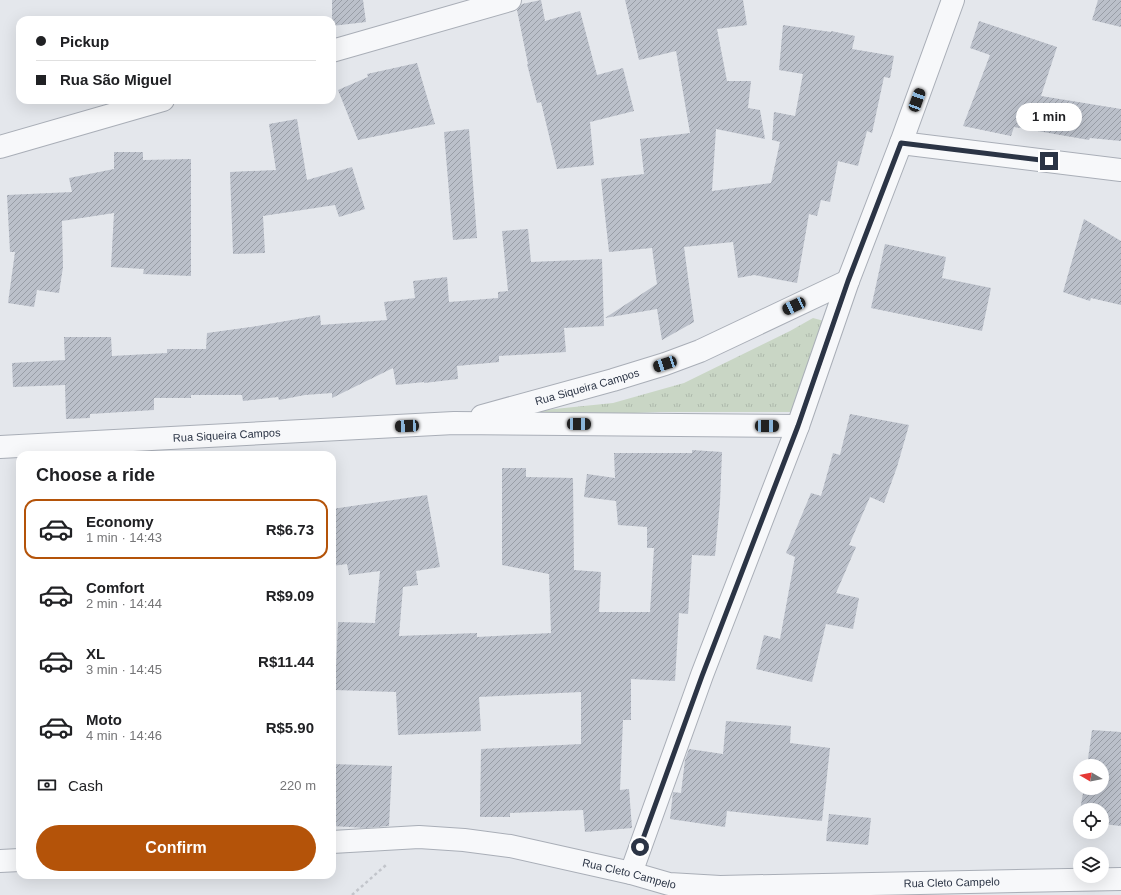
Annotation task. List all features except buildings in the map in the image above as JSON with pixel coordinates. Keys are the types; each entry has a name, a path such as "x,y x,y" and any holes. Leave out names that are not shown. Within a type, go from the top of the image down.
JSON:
{"street":[{"path":"336,50 510,0"},
{"path":"630,873 702,676 798,426 848,281 901,143 953,0"},
{"path":"0,147 149,104"},
{"path":"901,143 1121,170"},
{"name":"Rua Siqueira Campos","path":"454,423 613,380 665,364 700,350 848,281"},
{"name":"Rua Siqueira Campos","path":"0,448 454,423 798,426"},
{"name":"Rua Cleto Campelo","path":"336,842 419,837 464,840 510,846 630,873 669,884 720,887 1121,879"},
{"path":"0,861 16,860"}],"green space":[{"path":"813,318 824,321 799,406 791,412 661,412 501,418 506,414 613,403 684,383 790,331"}],"route":[{"path":"640,847 702,676 798,426 848,281 901,143 1049,161"}]}
